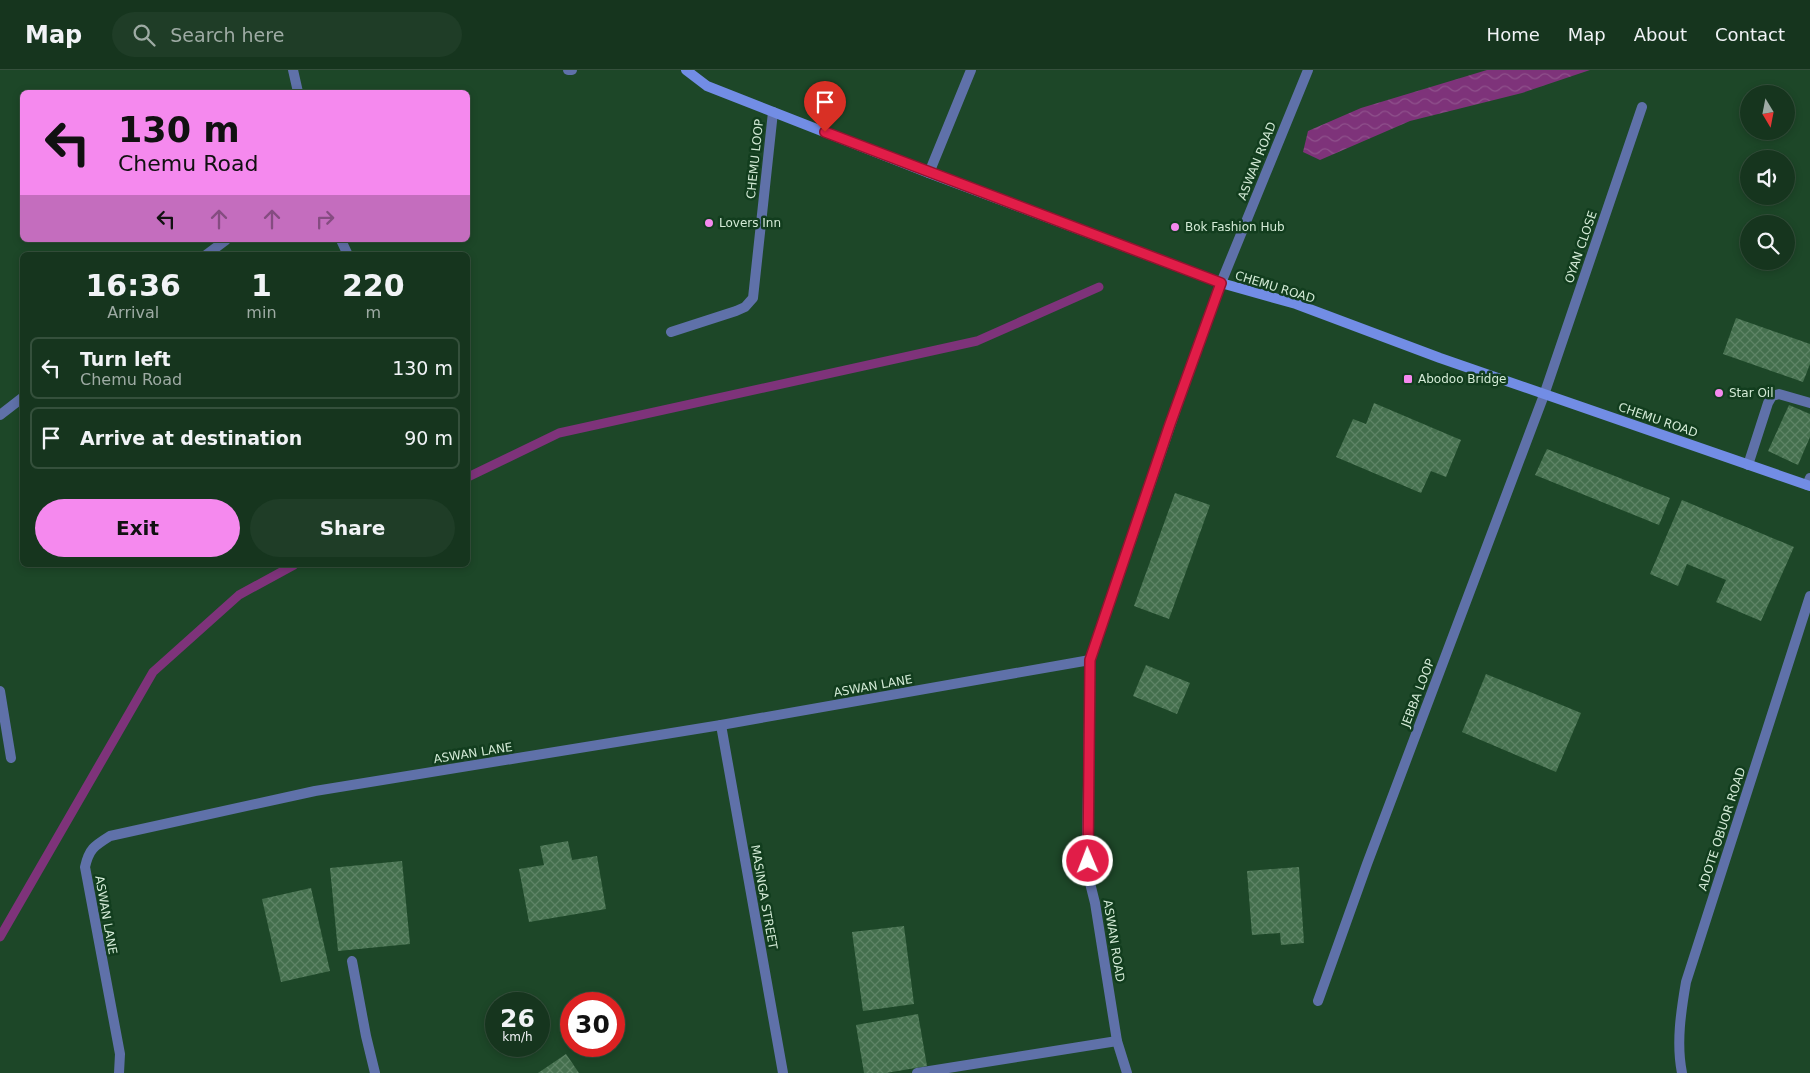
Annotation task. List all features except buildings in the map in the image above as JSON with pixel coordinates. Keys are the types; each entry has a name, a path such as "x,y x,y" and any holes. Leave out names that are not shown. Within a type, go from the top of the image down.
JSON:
{"street":[{"path":"293,70 298,90"},
{"name":"CHEMU ROAD","path":"686,70 707,86 929,173 1221,283 1296,304 1440,358 1748,465 1809,483"},
{"path":"929,173 971,70"},
{"name":"ASWAN ROAD","path":"1127,1073 1117,1041 1095,903 1088,875 1090,660 1221,283 1308,70"},
{"name":"OYAN CLOSE","path":"1544,394 1642,107"},
{"name":"CHEMU LOOP","path":"671,332 736,312 745,307 753,298 773,112"},
{"path":"210,252 223,242"},
{"name":"JEBBA LOOP","path":"1318,1001 1367,864 1544,394"},
{"path":"1748,465 1772,396 1779,394 1810,403"},
{"path":"0,415 20,400"},
{"name":"ADOTE OBUOR ROAD","path":"1682,1073 1680,1065 1680,1015 1686,982 1810,596"},
{"name":"ASWAN LANE","path":"118,1073 120,1054 85,867 93,846 110,836 315,791 722,725 1090,660"},
{"path":"0,691 12,758"},
{"name":"MASINGA STREET","path":"722,725 783,1073"},
{"path":"352,961 375,1073"},
{"path":"917,1073 1117,1041"}],"water":[{"path":"1487,70 1590,70 1522,93 1410,121 1320,160 1303,152 1308,131 1361,108"}],"waterway":[{"path":"470,476 559,433 977,341 1099,287"},
{"path":"0,937 153,672 239,595 290,567"}],"place":[{"name":"Lovers Inn","path":"709,223"},
{"name":"Bok Fashion Hub","path":"1175,227"},
{"name":"Abodoo Bridge","path":"1408,379"},
{"name":"Star Oil","path":"1719,393"}],"route":[{"path":"825,132 1221,283 1170,424 1090,660 1088,861"}]}
